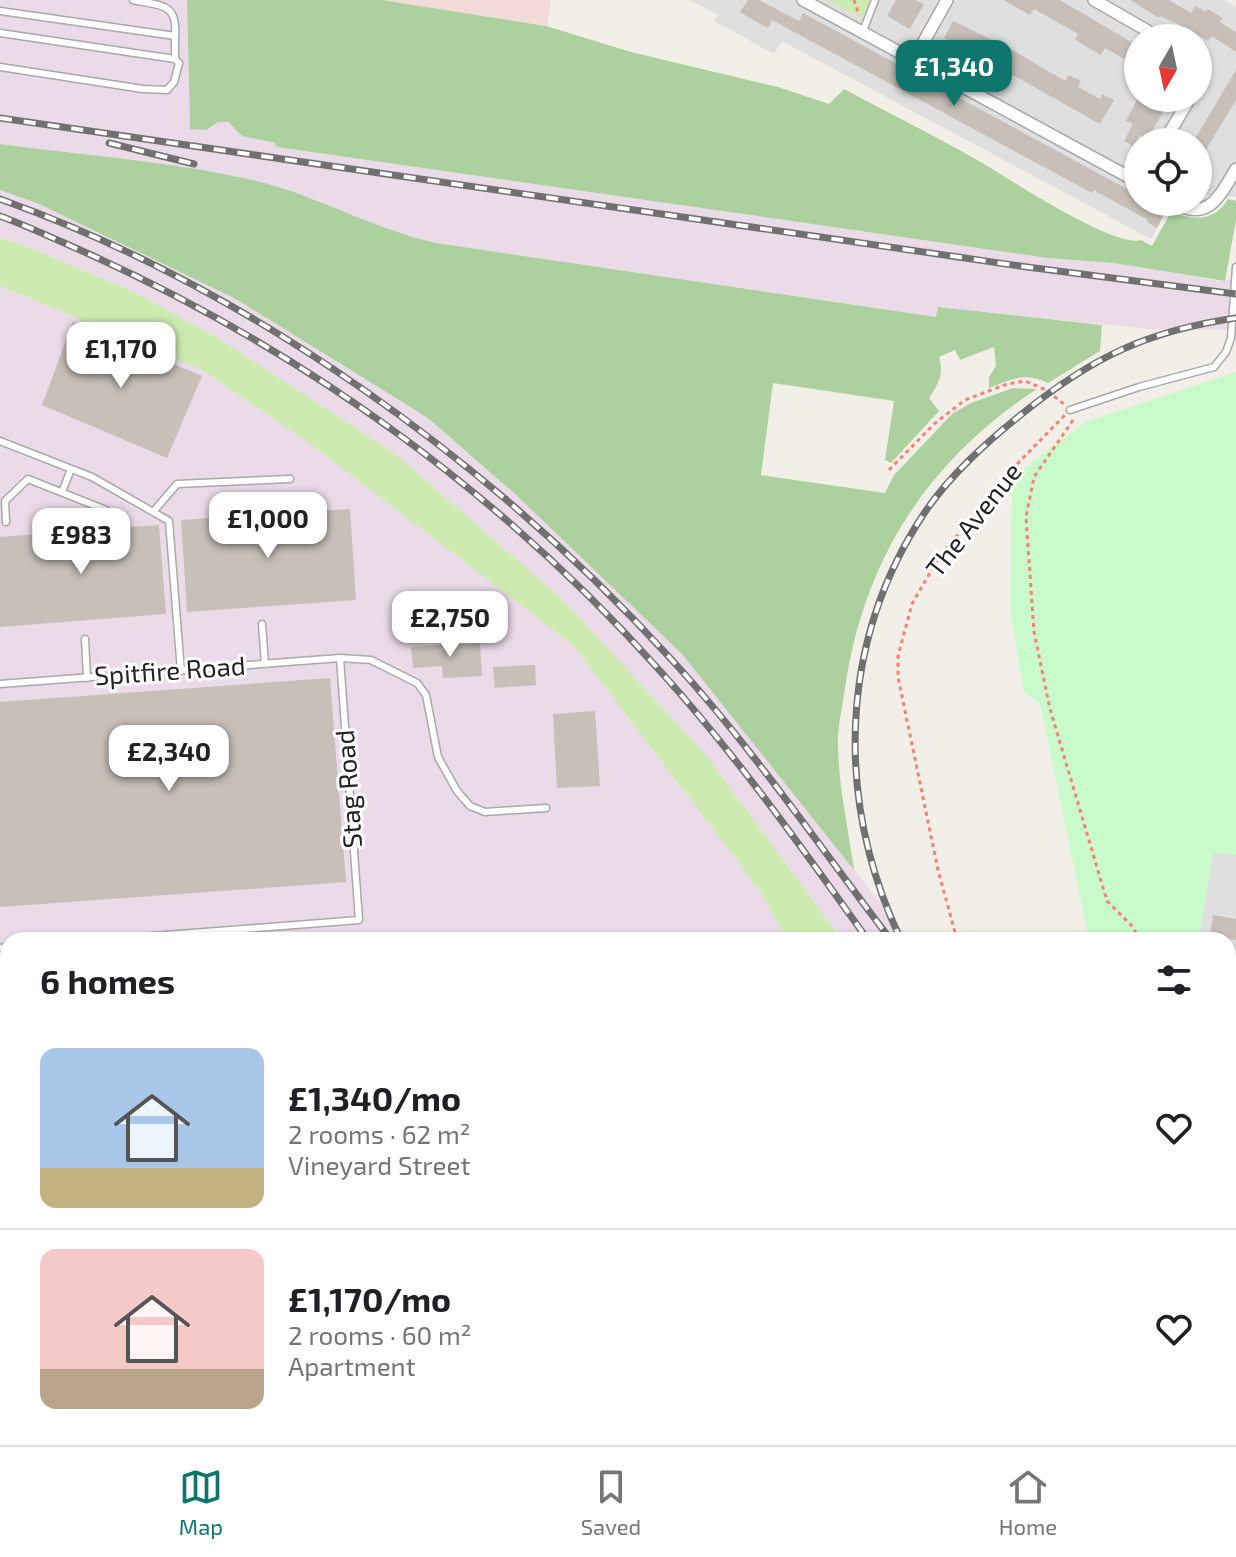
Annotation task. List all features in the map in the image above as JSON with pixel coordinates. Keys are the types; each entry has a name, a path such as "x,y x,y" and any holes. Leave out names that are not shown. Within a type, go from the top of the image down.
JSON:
{"street":[{"path":"803,0 1124,174"},
{"path":"913,61 947,0"},
{"path":"1094,0 1136,24"},
{"path":"1212,203 1236,169"}],"lane":[{"path":"133,0 165,6 172,11 176,20 175,59"},
{"path":"863,31 875,0"},
{"path":"0,11 175,36"},
{"path":"0,33 175,59 179,70 167,90 0,67"},
{"path":"1070,410 1214,367 1226,352 1231,338 1236,267"},
{"path":"0,441 92,477 169,521 181,671"},
{"path":"62,492 71,469"},
{"path":"6,522 5,501 28,479 106,510"},
{"path":"153,512 177,484 290,479"},
{"path":"262,624 265,664"},
{"path":"85,639 87,678"},
{"name":"Spitfire Road","path":"0,684 340,658 371,660 417,683 426,695 438,757 457,791 470,806 485,812 546,808"},
{"name":"Stag Road","path":"204,932 359,920 340,658"}],"path":[{"path":"889,470 934,424 965,400 1007,384 1025,381 1038,386 1070,410"},
{"path":"1083,406 1034,477 1026,517 1034,632 1050,709 1107,901 1135,932"},
{"name":"The Avenue","path":"955,932 938,870 898,677 898,656 912,604 939,557 1020,461 1070,410"}],"shaded area":[{"path":"0,0 187,0 190,129 212,128 217,122 228,122 242,136 275,143 277,147 1048,258 1113,263 1220,281 1236,278 1236,330 1148,329 938,307 937,317 436,243 404,236 267,184 209,172 0,144"},
{"path":"382,0 551,0 547,26"},
{"path":"690,0 1225,0 1236,7 1236,197 1212,195 1212,128 1124,128 1124,216 1163,216 1151,239 782,41 774,54 714,21 718,15"},
{"path":"0,190 39,204 236,299 428,418 516,495 682,654 904,932 836,932 706,755 562,599 394,453 219,339 136,293 0,238"},
{"path":"0,286 202,370 313,446 573,645 760,891 783,932 0,932"},
{"path":"1213,852 1236,855 1236,932 1200,932"}],"green space":[{"path":"187,0 382,0 546,26 631,52 778,87 829,104 844,89 967,154 1062,211 1128,240 1141,240 1152,246 1169,216 1212,216 1228,199 1236,201 1236,220 1225,281 277,147 275,143 242,136 228,122 218,122 207,130 190,129"},
{"path":"826,0 871,0 863,18"},
{"path":"0,144 236,176 289,191 393,231 436,243 936,317 938,307 1102,325 1100,351 1048,383 1025,377 989,388 989,377 996,366 994,347 960,360 955,350 939,357 940,378 929,398 939,411 891,463 885,460 894,401 773,383 761,475 885,493 894,475 953,413 1013,388 1037,389 998,417 933,481 885,555 868,597 854,641 838,736 841,786 854,870 682,654 516,495 428,418 236,299 39,204 0,190"},
{"path":"0,238 136,293 219,339 394,453 562,599 706,755 836,932 783,932 760,891 573,645 313,446 202,370 0,286"},
{"path":"1236,372 1236,855 1213,852 1200,932 1087,932 1040,703 1024,693 1010,610 1012,477 1086,422"}],"building":[{"path":"748,0 759,0 799,21 803,13 1124,187 1124,207 1094,190 1092,193 772,20 768,28 740,12"},
{"path":"896,0 915,0 924,4 910,29 887,16"},
{"path":"1003,0 1060,0 1124,38 1124,59 1105,48 1101,55 1075,40 1078,34 1034,9 1030,15"},
{"path":"1130,0 1169,0 1191,13 1195,6 1206,12 1208,9 1222,18 1220,22 1236,32 1236,52 1212,36 1212,24 1178,24 1159,18"},
{"path":"953,21 1011,49 1065,81 1069,75 1081,81 1078,87 1100,99 1102,94 1114,100 1100,124 1011,74 1013,72 944,38"},
{"path":"1236,70 1236,100 1212,140 1212,128 1201,128"},
{"path":"1131,112 1163,112 1154,128 1131,128 1133,124 1126,121"},
{"path":"1141,216 1163,216 1157,228"},
{"path":"73,322 202,376 167,458 42,405"},
{"path":"350,509 356,600 187,612 181,520"},
{"path":"159,525 166,614 0,627 0,537"},
{"path":"480,643 482,676 443,678 442,666 413,668 411,647"},
{"path":"535,665 536,685 495,688 493,667"},
{"path":"330,678 346,882 0,907 0,702"},
{"path":"595,711 600,786 557,788 553,714"},
{"path":"1213,915 1236,919 1236,932 1211,932"}],"railway":[{"path":"0,118 1027,267 1236,294"},
{"path":"109,143 194,164"},
{"path":"0,199 94,237 186,281 276,332 363,389 446,451 526,517 601,587 701,692 885,932"},
{"path":"0,216 89,254 248,336 397,433 467,487 535,545 600,607 661,672 742,769 862,932"},
{"path":"898,932 880,887 865,833 857,778 856,723 862,668 875,614 896,562 925,512 946,485 983,447 1049,393 1122,349 1175,330 1236,318"}]}
